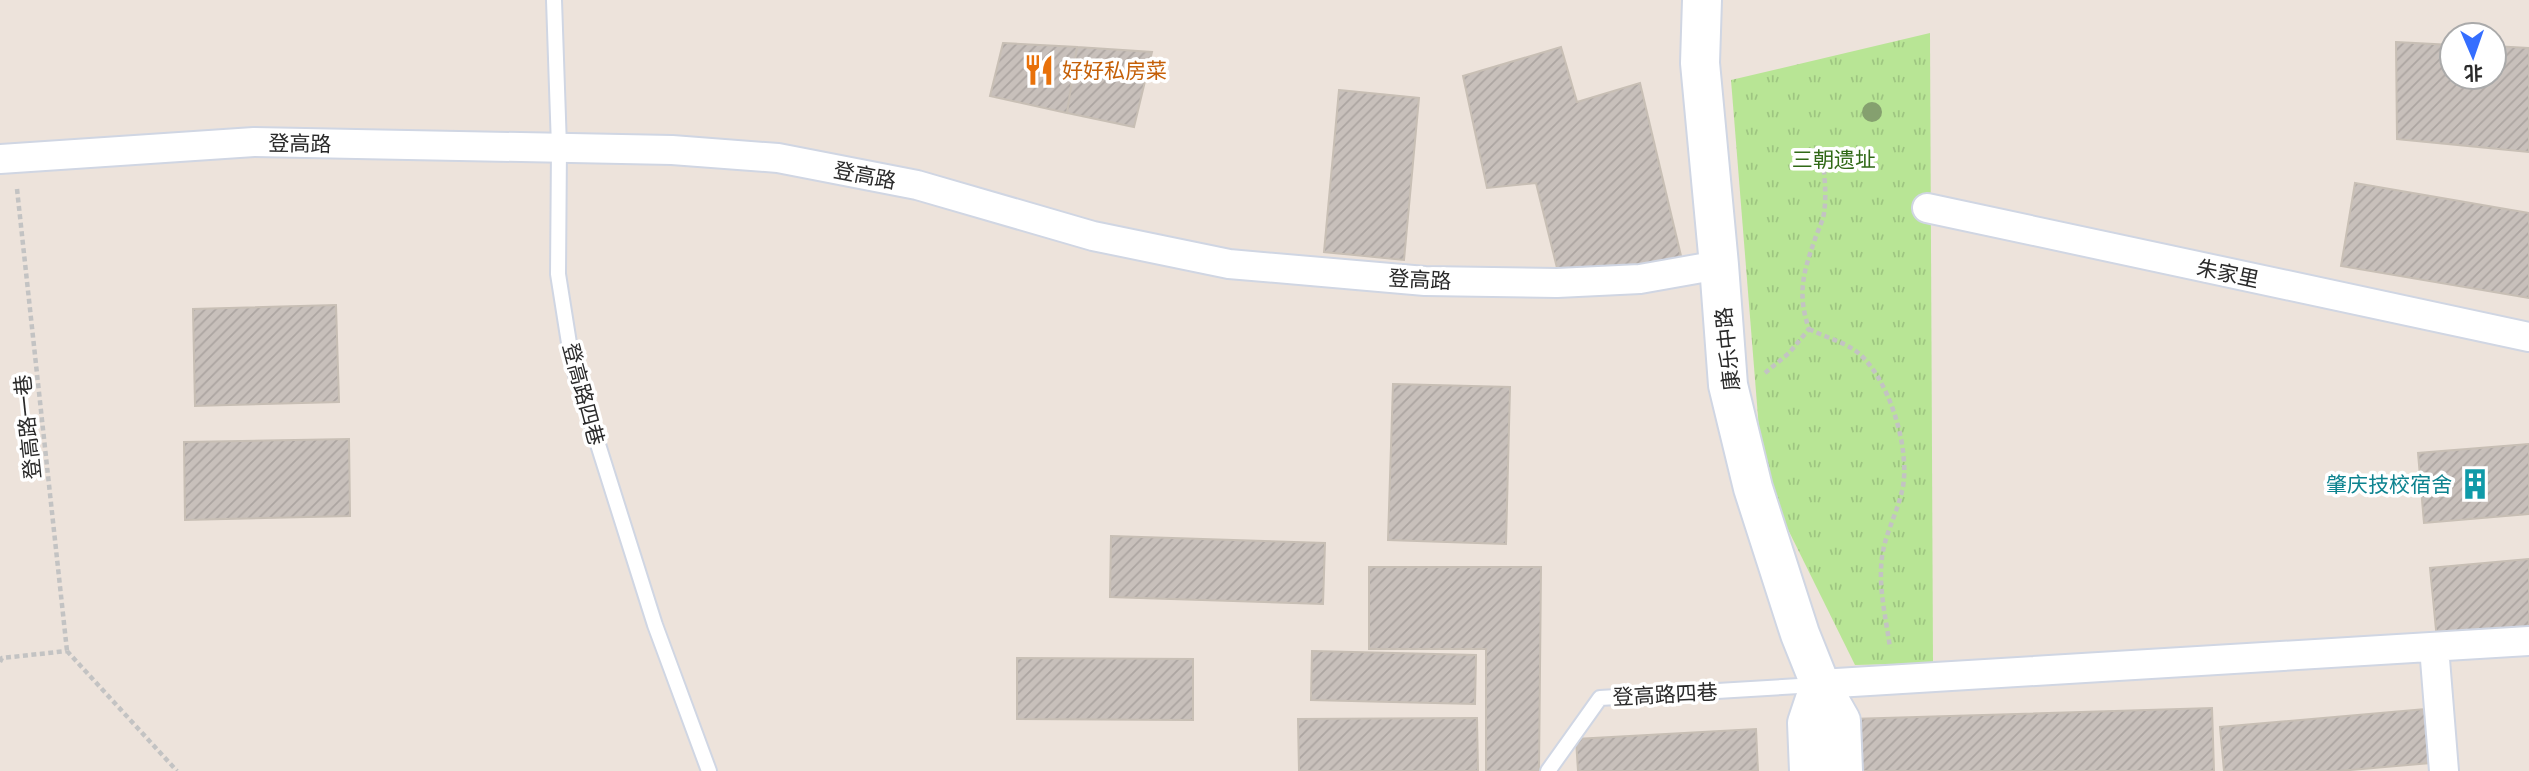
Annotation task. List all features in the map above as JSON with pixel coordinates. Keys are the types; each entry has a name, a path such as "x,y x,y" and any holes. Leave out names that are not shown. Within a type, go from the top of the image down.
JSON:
{"street":[{"name":"康乐中路","path":"1702,0 1700,63 1728,384 1753,488 1800,634 1820,684 1841,721 1843,771"},
{"name":"登高路","path":"7,158 254,142 672,150 778,158 917,185 1093,236 1229,264 1424,281 1557,283 1640,279 1719,265"},
{"name":"朱家里","path":"1927,208 2529,337"},
{"path":"1809,771 1807,723 1820,684 2529,641"},
{"path":"2434,648 2445,771"}],"lane":[{"name":"登高路四巷","path":"554,0 559,147 558,274 572,362 655,625 709,771"},
{"name":"登高路四巷","path":"1548,771 1600,698 1820,684"}],"path":[{"path":"1822,152 1825,179 1824,214 1805,268 1801,291 1804,313 1809,329 1855,350 1875,375 1898,419 1903,450 1903,488 1882,556 1881,582 1895,680"},
{"name":"登高路一巷","path":"7,158 67,651"},
{"path":"1728,384 1765,373 1789,352 1809,329"},
{"path":"0,662 2,658 67,651 177,771"}],"green space":[{"name":"三朝遗址","path":"1930,33 1933,663 1855,665 1763,479 1731,80"}],"building":[{"path":"2396,42 2438,44 2438,91 2508,91 2508,47 2529,48 2529,152 2397,139"},
{"path":"1003,43 1077,47 1067,113 990,96"},
{"path":"1077,47 1152,52 1134,127 1067,113"},
{"path":"1561,47 1577,102 1640,83 1682,260 1558,272 1536,183 1487,188 1463,76"},
{"path":"1339,90 1419,98 1404,260 1324,252"},
{"path":"2355,183 2529,213 2529,298 2341,266"},
{"path":"336,305 339,402 195,406 193,309"},
{"path":"1393,384 1510,387 1506,544 1388,540"},
{"path":"349,439 350,516 185,520 184,442"},
{"name":"肇庆技校宿舍","path":"2529,444 2529,514 2424,523 2418,453"},
{"path":"1111,536 1325,543 1323,604 1110,597"},
{"path":"2529,559 2529,631 2437,640 2430,568"},
{"path":"1369,567 1541,567 1539,771 1486,771 1486,649 1369,649"},
{"path":"1312,651 1476,655 1475,704 1311,700"},
{"path":"1017,658 1193,659 1193,720 1017,719"},
{"path":"2212,708 2214,771 1853,771 1851,719"},
{"path":"2425,709 2430,763 2339,771 2224,771 2220,727"},
{"path":"1477,718 1478,771 1299,771 1298,719"},
{"path":"1756,729 1758,771 1578,771 1576,739"}],"place":[{"name":"好好私房菜","path":"1039,70"},
{"name":"肇庆技校宿舍","path":"2475,484"}]}
